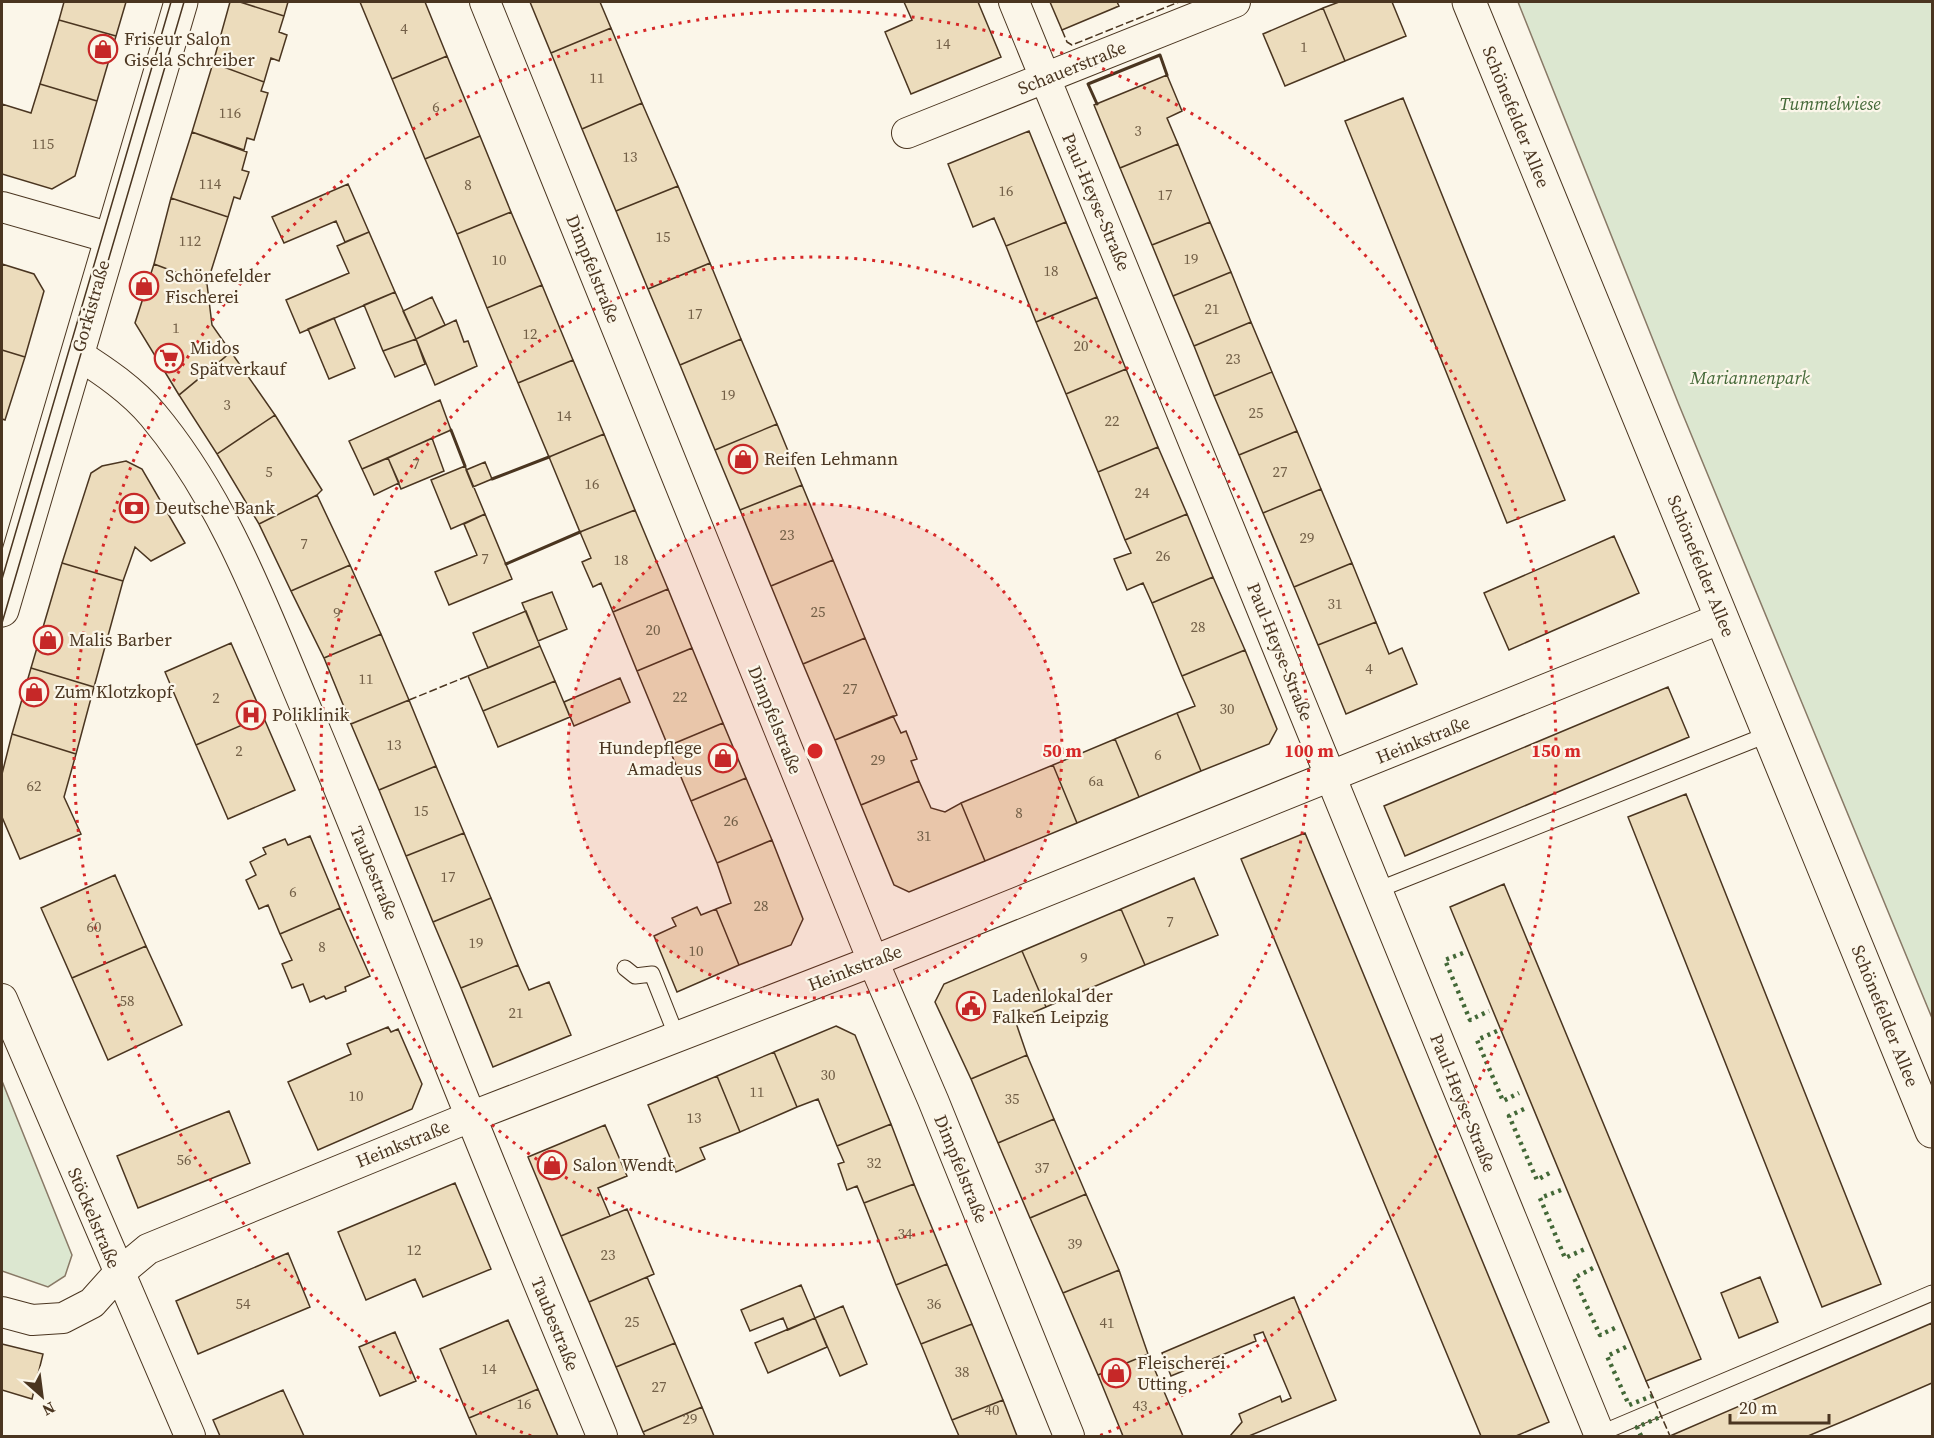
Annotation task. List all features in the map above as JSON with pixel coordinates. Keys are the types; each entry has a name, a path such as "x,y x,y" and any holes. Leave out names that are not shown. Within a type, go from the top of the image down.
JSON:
{"main road":[{"name":"Gorkistraße","path":"2,610 181,2"},
{"name":"Schönefelder Allee","path":"1469,2 1932,1131"}],"street":[{"name":"Dimpfelstraße","path":"485,2 873,962 933,1100 1069,1437"},
{"name":"Paul-Heyse-Straße","path":"1014,2 1599,1435"},
{"name":"Schauerstraße","path":"907,133 1235,2"},
{"path":"2,207 111,237"},
{"name":"Taubestraße","path":"77,354 117,380 152,414 185,459 219,515 266,614 360,837 470,1117 602,1437"},
{"name":"Heinkstraße","path":"2,1312 32,1320 63,1318 92,1303 118,1274 148,1249 470,1117 873,962 1722,618"},
{"name":"Stöckelstraße","path":"2,999 118,1274 190,1437"}],"lane":[{"path":"1375,891 1770,734"},
{"path":"625,968 635,976 651,974 677,1037"},
{"path":"1599,1435 1932,1293"}],"green space":[{"name":"Mariannenpark","path":"1518,2 1932,2 1932,1018 1679,405"},
{"path":"2,1081 72,1255 65,1276 48,1287 2,1271"}],"building":[{"path":"64,2 126,2 116,36 59,20"},
{"path":"230,2 240,2 284,16 279,32 287,35 279,61 271,58 264,82 213,63"},
{"path":"240,2 288,2 284,16"},
{"path":"360,2 425,2 447,56 392,79"},
{"path":"530,2 600,2 611,28 551,53"},
{"path":"904,2 978,2 1001,57 911,94 885,32 912,20"},
{"path":"1050,2 1117,2 1119,6 1062,30"},
{"path":"1339,2 1392,2 1406,36 1345,61 1323,8"},
{"path":"1323,8 1345,61 1285,86 1263,34"},
{"path":"59,20 116,36 97,101 40,84"},
{"path":"611,28 642,103 582,129 551,53"},
{"path":"447,56 480,136 425,159 392,79"},
{"path":"213,63 264,82 261,91 268,93 254,140 247,138 244,150 192,132"},
{"path":"1167,75 1182,111 1167,118 1178,144 1120,168 1094,105"},
{"path":"40,84 97,101 75,176 52,189 2,174 2,104 31,113"},
{"path":"1403,98 1565,500 1507,523 1345,121"},
{"path":"642,103 678,186 616,211 582,129"},
{"path":"1029,131 1066,222 1006,246 994,218 973,227 948,164"},
{"path":"192,132 247,152 242,170 249,172 240,199 234,197 228,217 171,198"},
{"path":"480,136 511,212 457,234 425,159"},
{"path":"1178,144 1210,222 1152,245 1120,168"},
{"path":"348,184 369,232 345,242 336,221 284,243 272,217"},
{"path":"678,186 710,263 648,289 616,211"},
{"path":"171,198 228,217 207,284 154,264"},
{"path":"511,212 542,285 487,308 457,234"},
{"path":"1066,222 1097,297 1036,322 1006,246"},
{"path":"1210,222 1231,272 1173,296 1152,245"},
{"path":"369,232 395,292 300,333 286,300 349,273 337,246"},
{"path":"710,263 741,339 680,365 648,289"},
{"path":"2,264 34,274 44,291 25,357 2,350"},
{"path":"154,264 207,284 212,325 231,352 179,395 135,323"},
{"path":"1231,272 1251,322 1194,346 1173,296"},
{"path":"542,285 573,360 518,383 487,308"},
{"path":"395,292 416,339 383,351 364,305"},
{"path":"432,297 445,325 416,339 403,311"},
{"path":"1097,297 1126,369 1066,394 1036,322"},
{"path":"334,318 355,368 329,379 308,329"},
{"path":"456,320 464,342 468,341 477,366 435,385 416,339"},
{"path":"1251,322 1272,372 1214,396 1194,346"},
{"path":"416,339 425,364 395,377 383,351"},
{"path":"741,339 777,424 715,450 680,365"},
{"path":"2,350 25,357 5,420 2,419"},
{"path":"231,352 275,415 217,454 179,395"},
{"path":"573,360 604,434 549,457 518,383"},
{"path":"1126,369 1158,447 1098,472 1066,394"},
{"path":"1272,372 1297,431 1239,455 1214,396"},
{"path":"440,400 451,430 362,469 349,441"},
{"path":"275,415 322,490 317,495 259,524 217,454"},
{"path":"777,424 802,485 740,510 715,450"},
{"path":"1297,431 1321,489 1263,513 1239,455"},
{"path":"604,434 635,510 580,532 549,457"},
{"path":"432,438 444,471 401,489 388,458"},
{"path":"1158,447 1187,514 1125,540 1098,472"},
{"path":"388,458 399,483 374,495 362,469"},
{"path":"126,461 142,469 185,543 151,561 135,547 123,581 62,563 91,473 102,466"},
{"path":"485,462 492,479 473,487 466,470"},
{"path":"465,466 485,514 451,529 431,480"},
{"path":"802,485 833,560 771,586 740,510"},
{"path":"1321,489 1352,563 1294,587 1263,513"},
{"path":"317,495 350,565 291,591 259,524"},
{"path":"635,510 668,589 613,612 601,583 593,587 582,562 591,558 580,532"},
{"path":"485,514 512,579 449,605 435,572 477,555 464,524"},
{"path":"1187,514 1213,577 1152,603 1143,583 1127,590 1114,559 1131,553 1125,540"},
{"path":"1614,536 1639,593 1509,650 1484,593"},
{"path":"833,560 865,638 803,664 771,586"},
{"path":"62,563 123,581 94,687 31,668"},
{"path":"1352,563 1376,622 1318,645 1294,587"},
{"path":"350,565 381,634 324,658 291,591"},
{"path":"1213,577 1245,650 1182,676 1152,603"},
{"path":"668,589 692,648 637,671 613,612"},
{"path":"552,592 567,629 538,641 522,603"},
{"path":"526,611 540,646 488,668 473,633"},
{"path":"1376,622 1389,654 1402,648 1417,684 1346,714 1318,645"},
{"path":"381,634 409,700 351,724 324,658"},
{"path":"865,638 897,715 835,740 803,664"},
{"path":"231,643 263,716 196,745 165,672"},
{"path":"540,646 555,681 483,711 468,676"},
{"path":"692,648 723,723 668,746 637,671"},
{"path":"1245,650 1277,729 1269,744 1201,771 1177,713 1195,706 1182,676"},
{"path":"31,668 94,687 76,754 12,734"},
{"path":"620,678 630,702 574,726 564,702"},
{"path":"555,681 570,717 498,747 483,711"},
{"path":"1668,687 1689,737 1405,856 1384,806"},
{"path":"409,700 436,766 379,790 351,724"},
{"path":"1177,713 1201,771 1139,797 1115,739"},
{"path":"263,716 295,790 228,819 196,745"},
{"path":"893,716 901,733 906,731 917,759 911,761 919,781 861,805 835,740"},
{"path":"723,723 746,778 691,801 668,746"},
{"path":"12,734 76,754 64,797 81,834 20,859 2,817 2,774"},
{"path":"1115,739 1139,797 1077,823 1053,765"},
{"path":"1053,765 1077,823 985,861 961,803"},
{"path":"436,766 464,833 406,856 379,790"},
{"path":"746,778 772,840 717,863 691,801"},
{"path":"919,781 931,808 945,812 961,803 985,861 909,892 894,885 861,805"},
{"path":"1686,794 1881,1284 1822,1307 1628,817"},
{"path":"464,833 491,898 433,922 406,856"},
{"path":"1305,833 1549,1422 1516,1436 1481,1436 1241,859"},
{"path":"310,836 340,908 280,934 268,905 259,909 246,880 256,875 250,862 266,854 263,848 285,839 288,845"},
{"path":"772,840 803,919 791,945 739,965 716,909 731,903 717,863"},
{"path":"115,875 146,946 72,978 41,908"},
{"path":"1194,878 1218,935 1145,965 1121,909"},
{"path":"1504,884 1701,1359 1646,1381 1450,907"},
{"path":"491,898 518,965 461,988 433,922"},
{"path":"697,907 701,915 716,909 739,965 677,992 654,936 676,926 672,918"},
{"path":"340,908 370,976 345,987 346,991 326,999 324,996 310,1002 303,984 292,988 282,964 292,960 280,934"},
{"path":"1121,909 1145,965 1046,1007 1022,951"},
{"path":"146,946 182,1025 108,1060 72,978"},
{"path":"1022,951 1046,1007 1015,1020 1027,1055 971,1079 935,1002 944,984"},
{"path":"518,965 529,990 549,982 571,1035 493,1067 461,988"},
{"path":"836,1026 855,1035 891,1124 837,1146 818,1099 797,1107 774,1052"},
{"path":"388,1027 391,1032 398,1029 422,1084 412,1109 318,1150 288,1082 351,1054 347,1044"},
{"path":"774,1052 797,1107 740,1132 717,1076"},
{"path":"1027,1055 1054,1119 998,1143 971,1079"},
{"path":"717,1076 740,1132 700,1148 705,1159 676,1172 648,1105"},
{"path":"229,1111 250,1163 138,1208 117,1156"},
{"path":"1054,1119 1086,1194 1030,1218 998,1143"},
{"path":"891,1124 914,1184 864,1203 857,1186 847,1190 838,1164 844,1162 837,1146"},
{"path":"605,1125 627,1176 598,1188 610,1216 561,1236 528,1157"},
{"path":"455,1183 491,1269 423,1297 415,1279 366,1300 338,1232"},
{"path":"914,1184 947,1264 896,1285 864,1203"},
{"path":"1086,1194 1119,1270 1063,1293 1030,1218"},
{"path":"627,1209 654,1274 589,1302 561,1236"},
{"path":"288,1253 310,1307 198,1354 176,1301"},
{"path":"947,1264 972,1324 921,1344 896,1285"},
{"path":"1119,1270 1148,1354 1098,1375 1063,1293"},
{"path":"647,1277 675,1343 616,1367 589,1302"},
{"path":"1760,1277 1778,1322 1739,1338 1721,1293"},
{"path":"801,1285 815,1318 788,1330 783,1318 750,1331 741,1310"},
{"path":"1294,1297 1336,1400 1249,1436 1230,1436 1242,1422 1239,1414 1280,1396 1282,1402 1291,1398 1263,1332 1254,1335 1256,1341 1171,1376 1162,1353"},
{"path":"843,1306 867,1364 840,1376 815,1318"},
{"path":"815,1318 827,1347 768,1373 755,1343"},
{"path":"508,1320 538,1389 469,1418 440,1349"},
{"path":"1932,1323 1932,1383 1851,1418 1808,1436 1670,1436"},
{"path":"972,1324 1003,1400 952,1420 921,1344"},
{"path":"395,1332 416,1381 380,1396 359,1347"},
{"path":"675,1343 702,1407 643,1432 616,1367"},
{"path":"2,1344 43,1354 32,1399 2,1390"},
{"path":"1148,1354 1183,1436 1123,1436 1098,1375"},
{"path":"538,1389 558,1436 477,1436 469,1418"},
{"path":"283,1390 304,1436 220,1436 213,1420"},
{"path":"1003,1400 1017,1436 959,1436 952,1420"},
{"path":"702,1407 714,1436 645,1436 643,1432"}],"tram line":[{"path":"2,579 171,2"},
{"path":"2,623 184,2"}],"hedge":[{"path":"1463,953 1445,960 1470,1020 1489,1011"},
{"path":"1497,1031 1477,1040 1503,1101 1519,1093"},
{"path":"1524,1109 1509,1116 1537,1180 1553,1171"},
{"path":"1561,1190 1540,1198 1565,1258 1585,1249"},
{"path":"1593,1268 1574,1278 1600,1335 1615,1328"},
{"path":"1626,1347 1607,1356 1629,1405 1652,1396"},
{"path":"1641,1436 1637,1427 1660,1417"}],"fence":[{"path":"1062,30 1067,42 1072,45 1179,2"},
{"path":"409,700 468,676"},
{"path":"1646,1381 1670,1436"}],"wall":[{"path":"1097,104 1088,84 1160,55 1167,75"},
{"path":"451,430 465,466"},
{"path":"492,479 549,457"},
{"path":"506,564 580,532"}],"place":[{"name":"Friseur Salon Gisela Schreiber","path":"103,49"},
{"name":"Schönefelder Fischerei","path":"144,286"},
{"name":"Midos Spätverkauf","path":"169,358"},
{"name":"Reifen Lehmann","path":"743,459"},
{"name":"Deutsche Bank","path":"134,508"},
{"name":"Malis Barber","path":"48,640"},
{"name":"Zum Klotzkopf","path":"34,692"},
{"name":"Poliklinik","path":"251,715"},
{"name":"Hundepflege Amadeus","path":"723,758"},
{"name":"Ladenlokal der Falken Leipzig","path":"971,1006"},
{"name":"Salon Wendt","path":"552,1165"},
{"name":"Fleischerei Utting","path":"1116,1373"}],"park label":[{"name":"Tummelwiese","path":"1830,104"}]}
